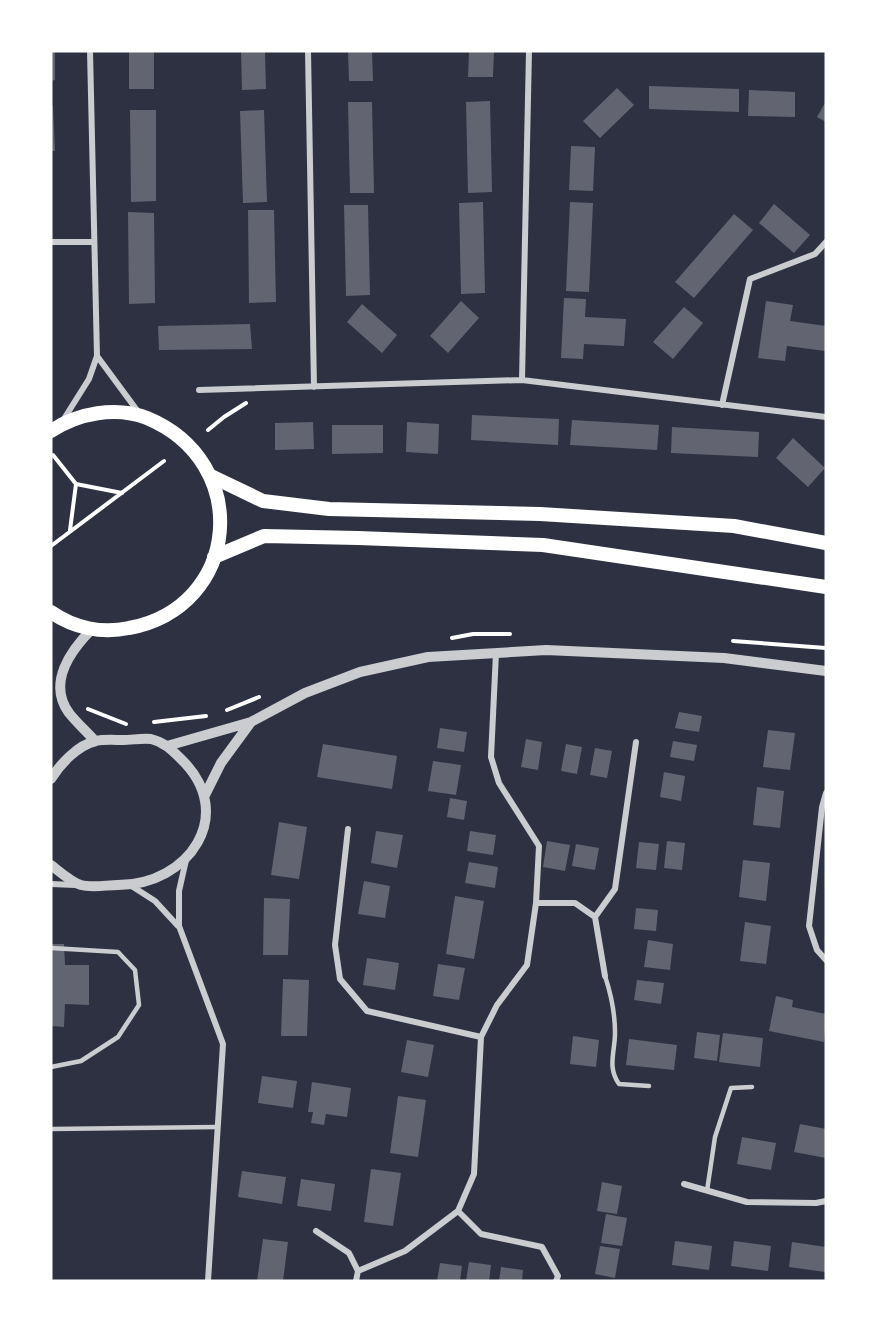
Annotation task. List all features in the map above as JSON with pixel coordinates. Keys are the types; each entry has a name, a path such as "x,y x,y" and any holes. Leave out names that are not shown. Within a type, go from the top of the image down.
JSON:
{"main road":[{"path":"51,612 75,625 118,631 143,626 166,616 187,600 203,580 214,557 219,537 220,517 218,496 211,476 199,456 183,438 163,425 141,416 120,412 79,417 56,428"},
{"path":"211,476 263,501 329,509 540,514 734,526 826,543"},
{"path":"214,557 264,536 358,537 543,545 826,587"}],"street":[{"path":"56,428 89,379 97,356 90,51"},
{"path":"308,51 314,387"},
{"path":"522,380 529,51"},
{"path":"51,242 93,242"},
{"path":"722,405 750,279 815,254 826,242"},
{"path":"97,356 141,416"},
{"path":"199,390 522,380 826,417"},
{"path":"92,629 75,647 64,665 61,680 62,699 68,711 95,741"},
{"path":"167,746 251,722 305,693 360,672 428,657 546,650 724,658 826,671"},
{"path":"357,1271 405,1251 458,1211 474,1174 481,1037 496,1005 527,965 536,903 539,846 499,783 491,757 496,652"},
{"path":"205,795 222,763 251,722"},
{"path":"51,779 57,769 75,752 95,741 150,739 167,746 191,768 205,795 206,823 197,845 186,860 166,874 150,881 130,885 51,884"},
{"path":"605,976 595,917 615,889 636,742"},
{"path":"826,793 822,807 808,926 817,950 826,960"},
{"path":"348,829 335,945 340,979 367,1011 481,1037"},
{"path":"186,860 179,891 179,926 223,1044 208,1281"},
{"path":"51,865 81,885"},
{"path":"130,885 155,901 179,926"},
{"path":"536,903 575,903 595,917"},
{"path":"684,1184 747,1202 816,1203 826,1201"},
{"path":"458,1211 481,1234 542,1247 558,1276 556,1281"},
{"path":"316,1231 349,1253 357,1271 356,1281"}],"lane":[{"path":"51,948 118,952 135,970 139,1005 118,1037 81,1061 51,1066"},
{"path":"605,976 610,991 615,1032 612,1072 619,1084 650,1086"},
{"path":"708,1191 715,1137 731,1088 752,1087"},
{"path":"51,1129 217,1127"}],"path":[{"path":"208,430 259,394 261,388"},
{"path":"53,455 76,484 122,493"},
{"path":"51,546 164,461"},
{"path":"70,531 76,484"}],"building":[{"path":"51,51 55,51 55,80 51,81"},
{"path":"129,51 154,51 154,89 129,89"},
{"path":"241,51 265,51 266,89 242,90"},
{"path":"348,51 372,51 373,81 349,81"},
{"path":"469,51 494,51 493,77 468,77"},
{"path":"649,86 739,89 739,112 649,109"},
{"path":"617,88 634,105 600,138 583,121"},
{"path":"749,90 795,92 795,117 748,116"},
{"path":"490,101 492,192 468,193 466,102"},
{"path":"826,101 826,122 817,117"},
{"path":"348,102 372,102 374,193 350,193"},
{"path":"51,106 53,106 55,151 51,151"},
{"path":"130,110 156,110 156,201 131,202"},
{"path":"264,110 267,202 243,203 240,111"},
{"path":"571,146 595,147 593,191 569,190"},
{"path":"483,202 485,293 461,294 459,203"},
{"path":"570,202 593,203 589,292 566,291"},
{"path":"774,204 810,235 794,253 759,223"},
{"path":"344,205 368,205 370,295 346,296"},
{"path":"248,210 274,210 276,302 249,303"},
{"path":"128,212 154,213 155,303 129,304"},
{"path":"734,214 753,230 694,298 675,282"},
{"path":"564,298 586,299 585,317 626,319 624,346 584,344 583,359 561,358"},
{"path":"461,301 479,318 448,353 430,336"},
{"path":"766,301 793,305 790,321 826,326 825,351 787,346 785,361 758,358"},
{"path":"362,304 397,335 382,353 347,322"},
{"path":"684,307 703,323 673,359 653,342"},
{"path":"250,324 252,349 159,350 158,326"},
{"path":"472,415 559,419 558,445 471,440"},
{"path":"572,420 659,425 657,450 570,445"},
{"path":"313,422 314,449 275,450 275,423"},
{"path":"407,422 439,424 438,454 406,452"},
{"path":"332,425 383,425 383,453 332,454"},
{"path":"672,427 759,432 758,457 671,453"},
{"path":"793,438 825,468 808,487 776,458"},
{"path":"679,712 702,716 699,732 675,728"},
{"path":"440,728 467,732 464,752 437,748"},
{"path":"768,730 795,733 790,770 763,767"},
{"path":"526,739 542,742 538,770 521,767"},
{"path":"673,741 697,745 694,761 670,757"},
{"path":"323,744 397,756 392,789 317,777"},
{"path":"566,744 582,747 577,774 561,771"},
{"path":"595,748 612,751 607,778 590,775"},
{"path":"433,761 461,765 456,795 428,791"},
{"path":"664,772 685,776 681,801 660,797"},
{"path":"757,787 784,791 780,828 753,825"},
{"path":"450,798 467,801 464,820 447,817"},
{"path":"279,822 307,827 299,879 271,875"},
{"path":"376,831 403,835 397,868 371,863"},
{"path":"470,831 496,835 493,855 467,851"},
{"path":"547,841 570,845 565,871 543,867"},
{"path":"667,841 685,843 682,870 664,868"},
{"path":"639,842 659,844 656,870 636,868"},
{"path":"576,844 599,848 595,870 572,866"},
{"path":"743,860 770,863 766,901 739,897"},
{"path":"469,862 498,867 495,888 465,883"},
{"path":"364,881 390,886 385,918 358,914"},
{"path":"455,896 484,901 474,959 446,954"},
{"path":"264,898 290,899 288,955 263,955"},
{"path":"636,908 658,910 656,931 634,929"},
{"path":"745,922 771,926 766,964 740,961"},
{"path":"648,940 673,944 670,970 644,967"},
{"path":"51,944 64,944 65,965 89,965 89,1005 65,1004 64,1027 51,1026"},
{"path":"367,958 399,963 395,990 363,985"},
{"path":"438,964 465,968 459,1000 433,996"},
{"path":"283,979 309,980 307,1036 281,1036"},
{"path":"637,980 664,983 661,1004 634,1000"},
{"path":"776,996 793,1000 792,1007 826,1014 824,1042 769,1031"},
{"path":"697,1032 720,1035 717,1061 694,1058"},
{"path":"723,1033 763,1038 760,1067 719,1062"},
{"path":"573,1036 599,1040 596,1067 570,1064"},
{"path":"629,1039 677,1045 674,1070 626,1065"},
{"path":"407,1040 434,1045 428,1077 401,1072"},
{"path":"262,1076 297,1081 293,1108 258,1103"},
{"path":"312,1082 351,1088 347,1117 326,1114 324,1125 311,1123 313,1112 308,1112"},
{"path":"398,1096 426,1100 418,1157 390,1153"},
{"path":"800,1124 826,1129 826,1158 794,1152"},
{"path":"742,1137 776,1143 771,1170 737,1164"},
{"path":"371,1169 401,1173 393,1226 364,1222"},
{"path":"242,1171 286,1177 282,1204 238,1197"},
{"path":"301,1179 335,1184 331,1211 297,1206"},
{"path":"602,1182 622,1186 617,1214 597,1211"},
{"path":"606,1214 627,1218 622,1246 601,1243"},
{"path":"263,1239 288,1242 283,1281 257,1281"},
{"path":"675,1241 712,1246 709,1270 672,1265"},
{"path":"734,1241 771,1246 768,1271 731,1266"},
{"path":"792,1242 826,1247 825,1272 789,1267"},
{"path":"600,1246 620,1249 615,1278 595,1274"},
{"path":"469,1262 491,1265 489,1281 466,1281"},
{"path":"440,1263 462,1266 460,1281 437,1281"},
{"path":"501,1267 523,1270 522,1281 499,1281"}]}
